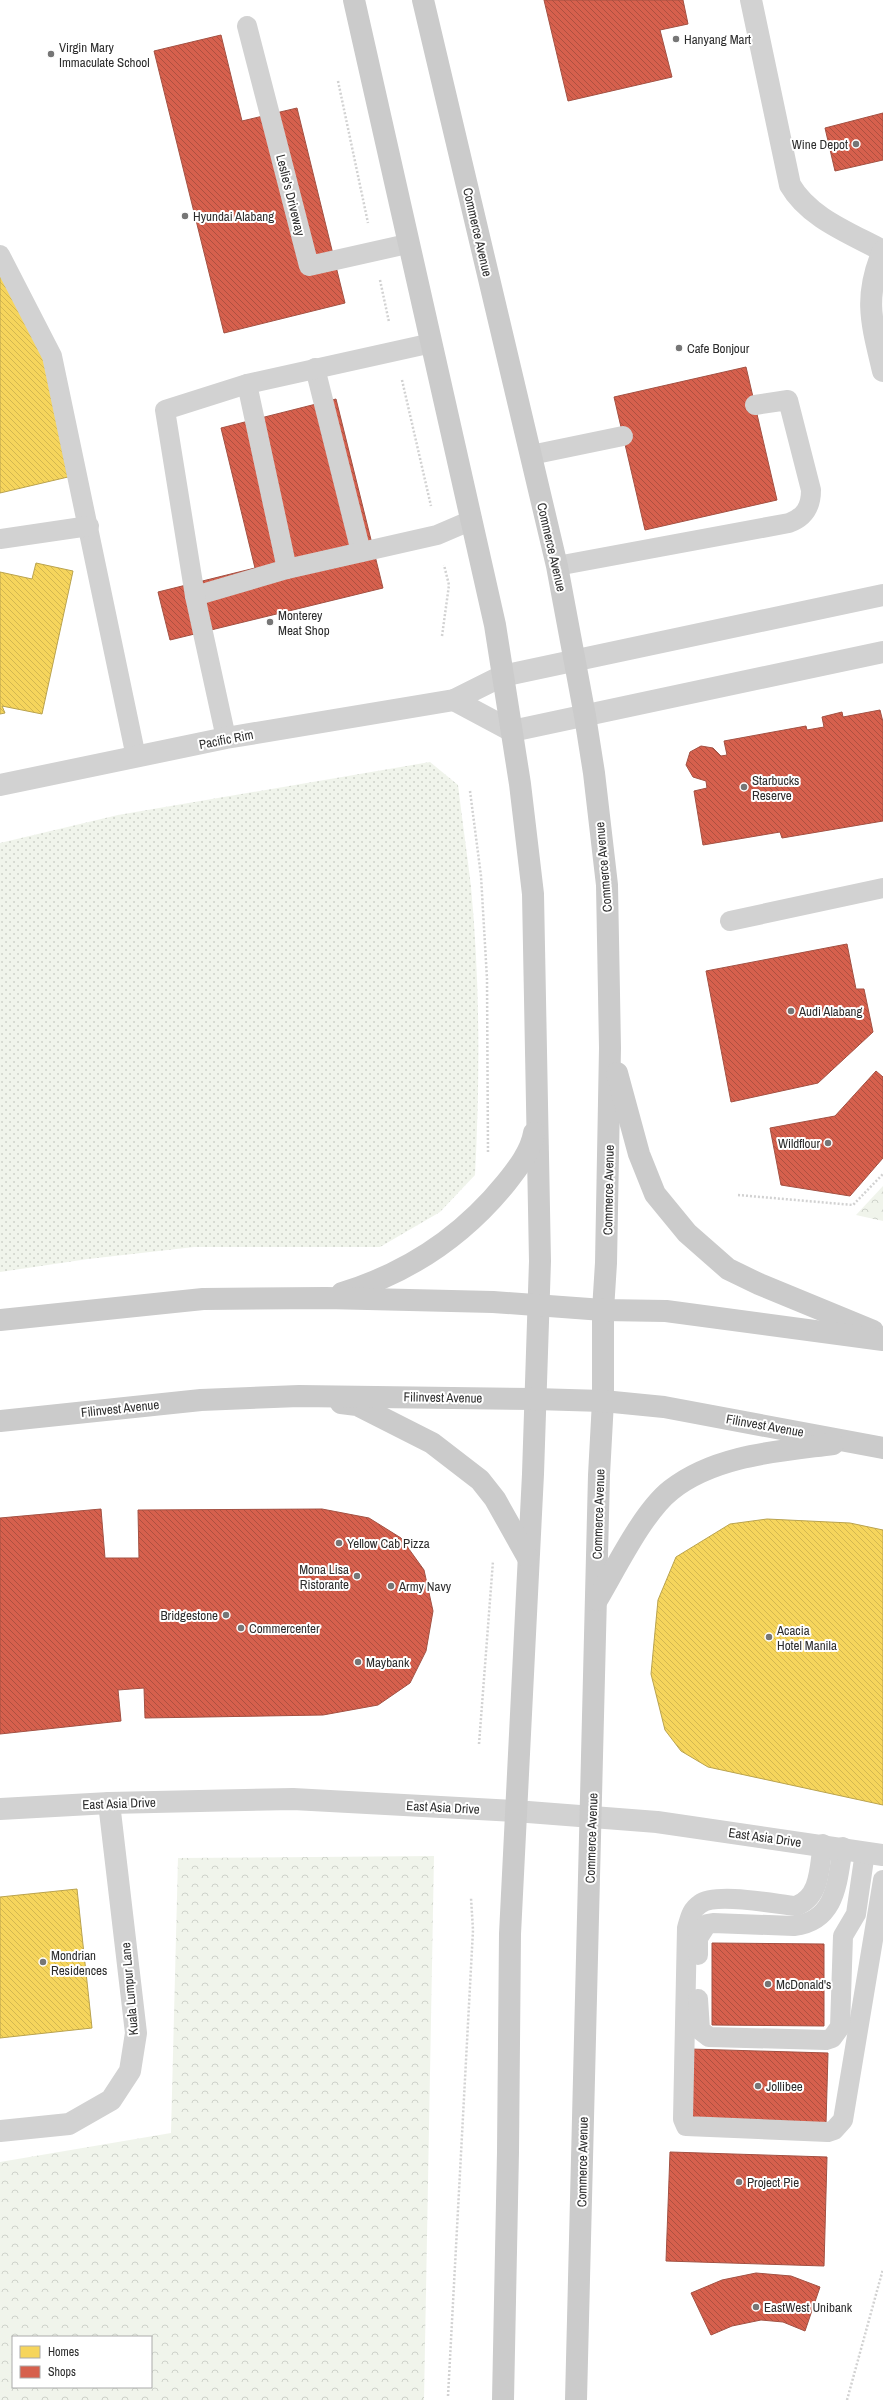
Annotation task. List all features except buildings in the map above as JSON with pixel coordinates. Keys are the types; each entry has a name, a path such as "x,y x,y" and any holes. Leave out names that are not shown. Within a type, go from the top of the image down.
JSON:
{"main road":[{"path":"354,0 407,244 432,343 495,625 512,731 533,894 540,1260 510,1934 508,2152 503,2400"},
{"name":"Commerce Avenue","path":"423,0 557,566 585,716 607,885 610,1048 606,1263 603,1310 603,1401 596,1601 592,1817 576,2400"},
{"path":"610,1048 639,1154 655,1194 687,1233 728,1269 759,1284 883,1335"},
{"path":"326,1298 365,1286 401,1270 435,1250 466,1226 491,1202 513,1174 532,1144 537,1116"},
{"path":"0,1320 203,1299 326,1298 537,1305 603,1310 666,1311 883,1340"},
{"path":"299,1396 357,1405 432,1443 480,1480 495,1499 527,1556"},
{"name":"Filinvest Avenue","path":"0,1421 201,1400 299,1396 603,1401 664,1407 883,1448"},
{"path":"596,1601 648,1515 671,1490 698,1474 726,1463 760,1454 852,1441"}],"street":[{"path":"751,0 790,185 798,199 812,212 883,251 876,267 871,290 870,314 883,371"},
{"name":"Pacific Rim","path":"0,785 226,738 454,700 502,676 883,595"},
{"path":"454,700 512,731 883,652"},
{"name":"East Asia Drive","path":"0,1808 109,1803 293,1799 515,1811 657,1822 874,1853"},
{"name":"Kuala Lumpur Lane","path":"0,2131 69,2124 111,2100 130,2071 136,2033 109,1803"}],"lane":[{"name":"Leslie's Driveway","path":"247,26 309,266 407,244"},
{"path":"0,255 52,356 89,526 136,757"},
{"path":"226,738 196,596 165,410 247,384 432,343"},
{"path":"315,368 361,552"},
{"path":"247,384 287,569"},
{"path":"557,566 789,523 799,519 807,511 811,501 810,490 788,400 755,405"},
{"path":"531,455 623,436"},
{"path":"196,596 287,569 437,535 472,520"},
{"path":"0,539 89,526"},
{"path":"730,921 883,888"},
{"path":"833,1846 834,1895 827,1909 817,1919 806,1925 794,1926 714,1922 706,1924 701,1930 698,1938 698,2023 703,2034 709,2037 826,2040 836,2033 840,2027 843,1936 856,1914 874,1853"},
{"path":"833,1846 815,1890 804,1903 796,1906 724,1899 701,1903 692,1912 687,1928 683,2119 686,2126 828,2132 834,2130 843,2120 883,1880"}],"path":[{"path":"337,76 374,252 449,585 442,636"},
{"path":"470,791 481,876 487,979 488,1161"},
{"path":"738,1194 854,1205 883,1174"},
{"path":"479,1744 493,1558"},
{"path":"448,2396 473,1930 471,1898"},
{"path":"847,2400 883,2269"}],"green space":[{"path":"430,762 458,785 471,887 478,995 478,1103 475,1175 440,1212 380,1247 194,1247 88,1259 0,1272 0,843 118,815"},
{"path":"883,1186 883,1221 856,1215"},
{"path":"434,1856 424,2400 0,2400 0,2162 171,2133 178,1858"}],"place":[{"name":"Hanyang Mart","path":"676,39"},
{"name":"Virgin Mary Immaculate School","path":"51,54"},
{"name":"Wine Depot","path":"856,144"},
{"name":"Hyundai Alabang","path":"185,216"},
{"name":"Cafe Bonjour","path":"679,348"},
{"name":"Monterey Meat Shop","path":"270,622"},
{"name":"Starbucks Reserve","path":"744,787"},
{"name":"Audi Alabang","path":"791,1011"},
{"name":"Wildflour","path":"828,1143"},
{"name":"Yellow Cab Pizza","path":"339,1543"},
{"name":"Mona Lisa Ristorante","path":"357,1576"},
{"name":"Army Navy","path":"391,1586"},
{"name":"Bridgestone","path":"226,1615"},
{"name":"Commercenter","path":"241,1628"},
{"name":"Acacia Hotel Manila","path":"769,1637"},
{"name":"Maybank","path":"358,1662"},
{"name":"Mondrian Residences","path":"43,1962"},
{"name":"McDonald's","path":"768,1984"},
{"name":"Jollibee","path":"758,2086"},
{"name":"Project Pie","path":"739,2182"},
{"name":"EastWest Unibank","path":"756,2307"}]}
